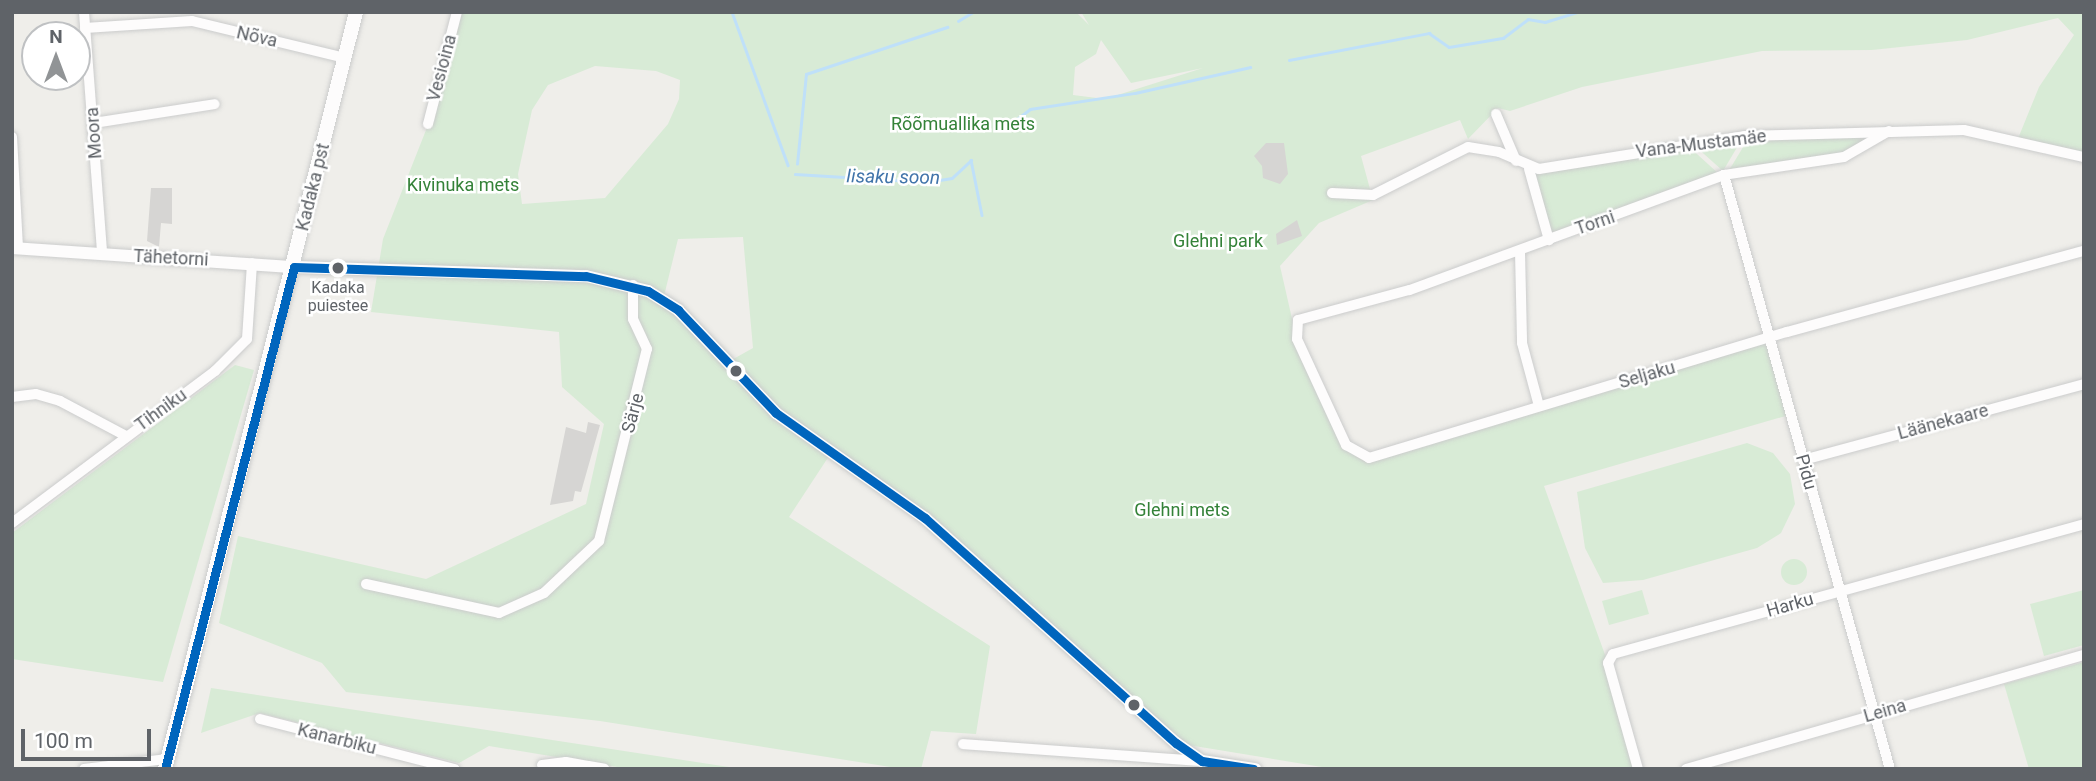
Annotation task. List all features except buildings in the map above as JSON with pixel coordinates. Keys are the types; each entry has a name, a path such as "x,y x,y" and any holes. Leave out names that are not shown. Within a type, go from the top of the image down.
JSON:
{"main road":[{"name":"Kadaka pst","path":"166,764 294,267 356,12"}],"street":[{"name":"Vesioina","path":"428,124 457,12"},
{"name":"Nõva","path":"91,28 192,21 345,58"},
{"name":"Moora","path":"91,91 102,254"},
{"path":"94,123 215,104"},
{"path":"1496,114 1516,160"},
{"name":"Vana-Mustamäe","path":"1528,169 1745,136 1889,131 1977,132 2084,157"},
{"name":"Torni","path":"1298,320 1409,290 1520,252 1724,175 1843,158 1889,131"},
{"path":"12,137 15,248"},
{"path":"1332,193 1373,195 1468,147 1516,160 1528,169 1549,240"},
{"name":"Pidu","path":"1724,175 1890,769"},
{"name":"Tähetorni","path":"15,248 294,267 560,274 633,285 678,310 776,414 925,518 1202,761"},
{"name":"Seljaku","path":"1298,320 1295,328 1305,359 1346,444 1359,456 1369,458 1770,339 2084,251"},
{"path":"1520,252 1522,343 1539,406"},
{"name":"Tihniku","path":"12,523 215,371 247,339 252,264"},
{"name":"Särje","path":"366,584 499,613 544,593 598,541 647,349 633,319 633,285"},
{"name":"Läänekaare","path":"1802,460 2084,384"},
{"path":"12,397 36,394 60,401 127,436"},
{"name":"Harku","path":"1638,769 1608,663 1613,654 2084,524"},
{"name":"Leina","path":"1686,769 2084,655"},
{"name":"Kanarbiku","path":"260,719 455,769"},
{"path":"963,744 1202,761 1255,769"},
{"path":"543,762 566,762 604,769"},
{"path":"84,769 166,764"}],"green space":[{"name":"Glehni mets","path":"457,12 1076,12 1089,25 1081,12 2084,12 2084,157 2017,141 2039,87 2074,35 2058,18 1967,40 1872,50 1762,51 1582,87 1510,111 1498,108 1468,139 1460,120 1361,156 1373,200 1319,223 1280,266 1301,358 1346,445 1359,456 1770,339 1789,415 1544,486 1608,663 1638,769 1334,769 1176,743 925,518 831,453 789,517 990,646 976,734 931,731 921,769 903,769 600,721 346,692 322,663 219,623 238,536 426,579 586,504 604,424 562,387 559,332 371,312 383,239 428,125","holes":["1101,40 1131,83 1203,68 1105,99 1073,95 1075,67 1096,54","595,66 656,71 680,80 679,99 668,124 605,198 522,204 518,174 532,110 548,85","743,237 753,348 728,362 663,300 678,239"]},
{"path":"1868,137 1851,151 1728,172 1748,139"},
{"path":"1742,139 1723,171 1694,145"},
{"path":"1687,145 1719,174 1551,236 1534,174"},
{"path":"235,365 254,370 163,682 12,659 12,533"},
{"path":"1747,443 1773,453 1790,474 1795,504 1781,533 1757,548 1643,580 1603,583 1585,548 1577,492"},
{"path":"1794,559 1803,563 1807,572 1803,581 1794,585 1785,581 1781,572 1785,563"},
{"path":"1642,590 1649,614 1609,625 1602,601"},
{"path":"2084,590 2084,645 2044,656 2030,604"},
{"path":"2084,662 2084,769 2029,769 2004,684"},
{"path":"211,688 742,769 629,769 489,746 459,763 260,713 201,733"}],"waterway":[{"path":"732,12 788,165"},
{"name":"Iisaku soon","path":"958,21 973,12"},
{"path":"1289,60 1429,33 1449,47 1503,38 1528,19 1545,22 1577,12"},
{"name":"Iisaku soon","path":"797,164 806,74 947,27"},
{"path":"1005,128 1030,109 1135,93 1250,67"},
{"name":"Iisaku soon","path":"795,174 927,182 952,178 971,160 982,215"}],"transit line":[{"path":"294,267 586,276 648,291 678,310 776,413 925,518 1176,743 1202,761 1253,769"},
{"path":"165,769 294,267"}],"place":[{"name":"Kadaka puiestee","path":"338,268"}],"park label":[{"name":"Rõõmuallika mets","path":"963,124"},
{"name":"Kivinuka mets","path":"463,185"},
{"name":"Glehni park","path":"1218,241"}]}
